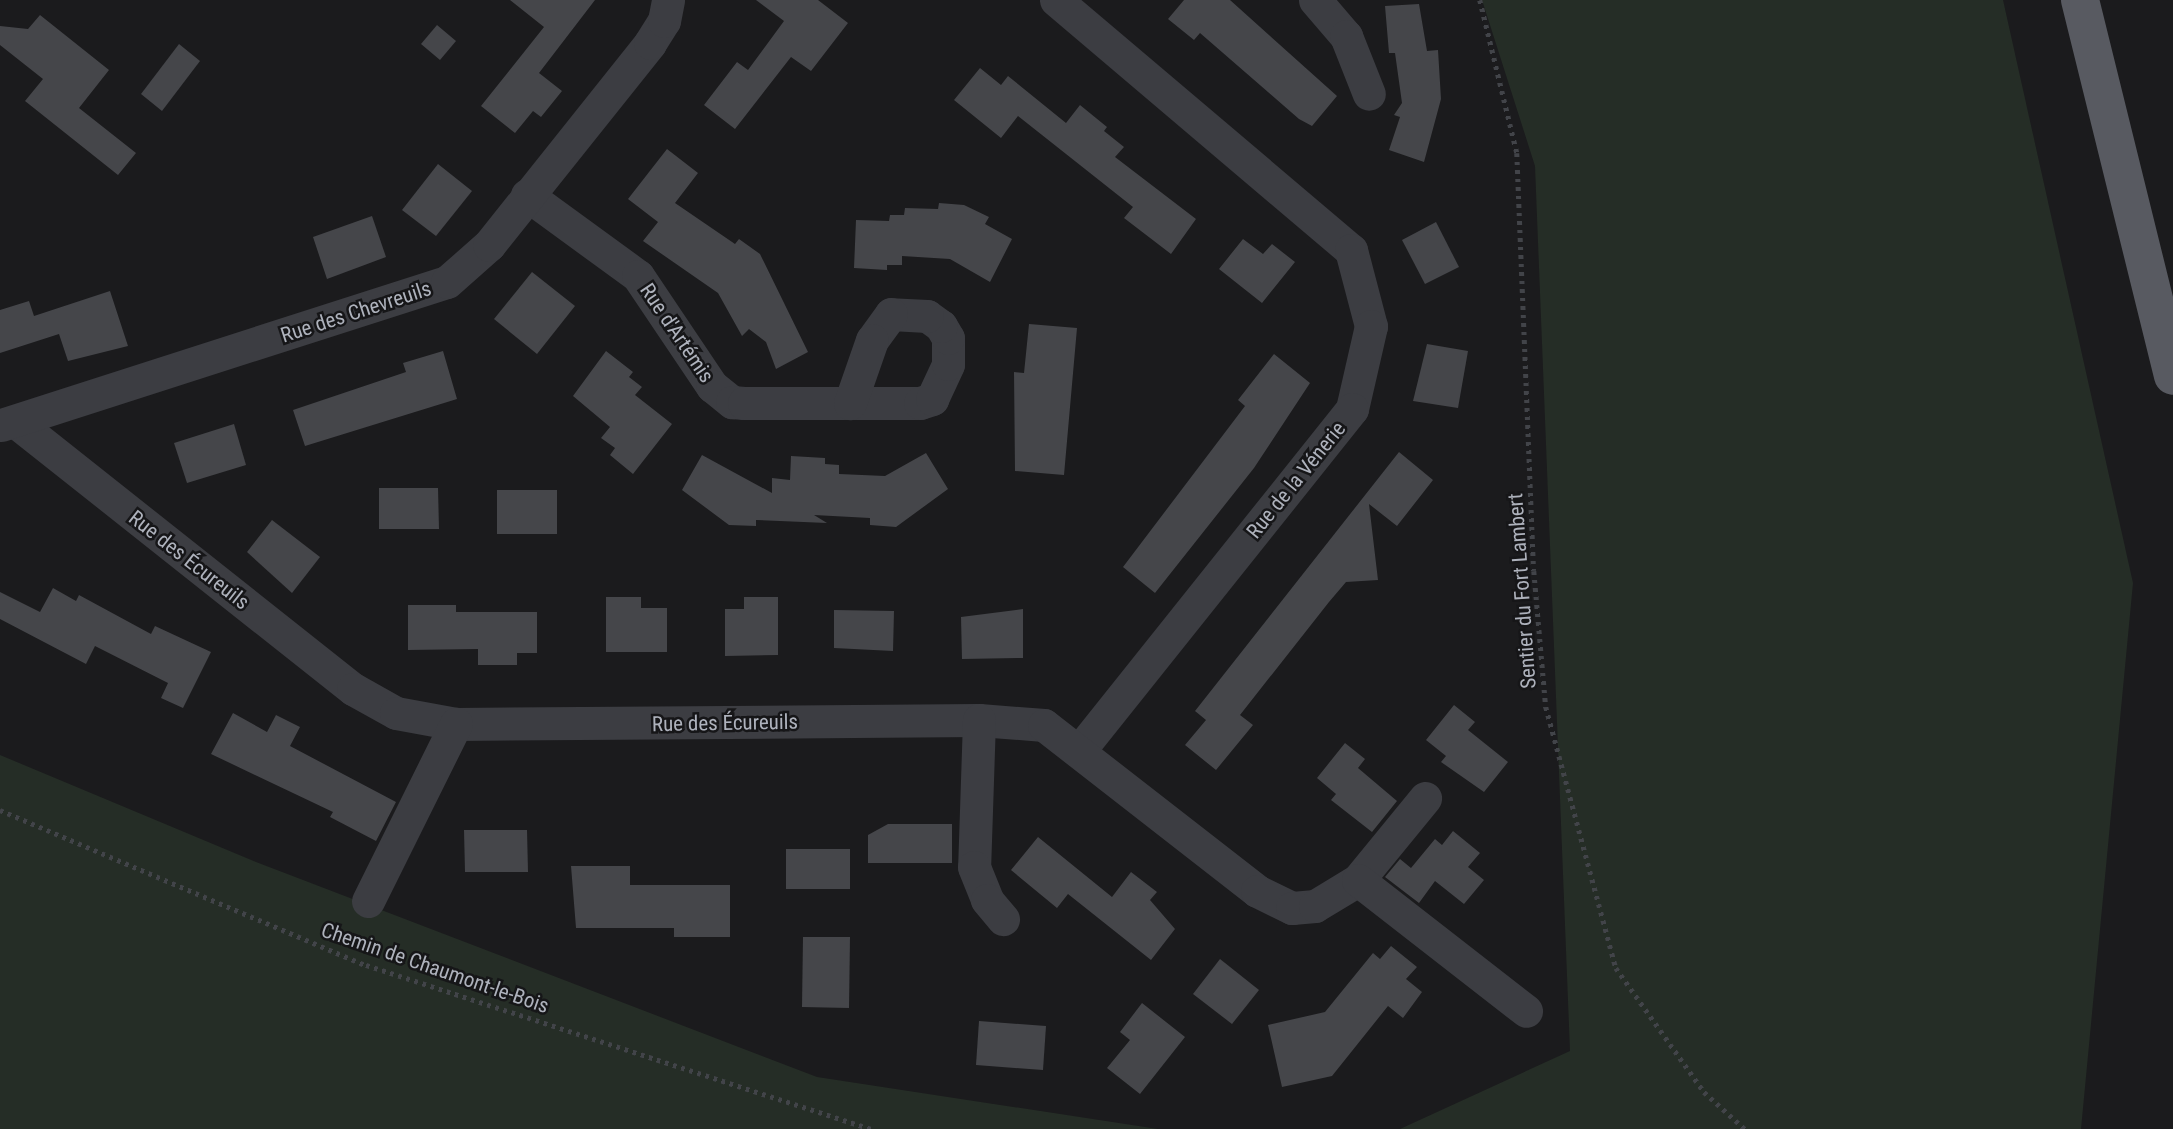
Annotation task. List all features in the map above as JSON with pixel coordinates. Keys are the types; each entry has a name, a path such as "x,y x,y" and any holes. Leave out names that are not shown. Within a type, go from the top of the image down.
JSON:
{"main road":[{"path":"2080,0 2173,376"}],"street":[{"name":"Rue des Chevreuils","path":"8,423 429,290 467,268 650,43 664,21 668,0"},
{"name":"Rue de la Vénerie","path":"1056,0 1351,250 1371,326 1352,409 1079,751"},
{"path":"1327,7 1362,67 1369,94"},
{"name":"Rue d'Artémis","path":"527,195 651,289 721,395 744,403 850,403"},
{"name":"Rue des Écureuils","path":"8,423 353,689 396,713 456,724 979,720 1044,725 1275,905 1315,906 1358,880 1425,798"},
{"path":"979,720 974,867 988,900 1003,919"},
{"path":"368,901 456,724"},
{"path":"1358,880 1527,1011"}],"path":[{"name":"Sentier du Fort Lambert","path":"1480,0 1517,153 1534,571 1546,707 1616,968 1704,1092 1745,1129"},
{"name":"Chemin de Chaumont-le-Bois","path":"0,810 366,965 871,1129"}],"shaded area":[{"path":"1482,0 2003,0 2133,583 2081,1129 1400,1129 1570,1051 1535,166"},
{"path":"0,755 256,862 817,1077 1158,1129 0,1129"}],"building":[{"path":"510,0 595,0 539,73 562,91 541,117 533,111 515,133 481,106 544,27"},
{"path":"756,0 818,0 848,23 811,71 791,57 735,129 704,105 737,62 748,70 784,21"},
{"path":"1184,0 1230,0 1337,96 1312,126 1299,119 1200,33 1194,40 1168,19"},
{"path":"1419,4 1427,51 1438,50 1441,99 1424,162 1389,150 1400,117 1394,115 1402,103 1395,53 1389,53 1385,6"},
{"path":"40,15 109,70 79,108 136,153 118,175 25,101 43,79 0,45 0,26 28,29"},
{"path":"437,25 456,41 440,60 421,44"},
{"path":"179,44 200,61 162,111 141,94"},
{"path":"980,68 1001,85 1008,76 1066,123 1080,105 1107,127 1104,131 1124,147 1115,157 1196,219 1171,254 1124,218 1133,207 1018,116 1001,138 954,100"},
{"path":"667,149 698,173 675,203 735,244 739,239 760,254 808,352 776,369 766,342 749,329 742,336 718,293 643,241 658,222 628,199"},
{"path":"438,164 472,191 436,236 402,210"},
{"path":"939,203 964,205 989,217 985,224 1012,239 990,282 950,259 902,256 902,265 887,265 887,270 854,268 856,220 889,221 890,215 904,215 905,208 938,209"},
{"path":"372,216 386,257 327,279 313,237"},
{"path":"1436,222 1459,267 1425,284 1402,240"},
{"path":"1243,239 1263,254 1272,244 1295,262 1262,303 1219,269"},
{"path":"532,272 575,306 537,354 494,319"},
{"path":"110,291 128,346 68,361 59,334 0,353 0,310 29,301 34,316"},
{"path":"1029,324 1077,328 1064,475 1015,471 1014,372 1024,373"},
{"path":"1427,344 1468,351 1458,408 1413,401"},
{"path":"443,351 457,399 305,446 293,410 406,372 403,363"},
{"path":"606,351 633,372 629,377 642,387 635,395 672,424 633,474 610,455 615,448 601,438 610,427 573,396"},
{"path":"1274,354 1310,383 1254,468 1155,593 1123,567 1245,406 1238,400"},
{"path":"234,424 246,465 187,483 174,443"},
{"path":"1399,452 1433,480 1397,526 1369,504 1378,580 1346,582 1240,715 1253,725 1216,770 1185,745 1206,720 1195,711"},
{"path":"926,453 948,489 896,527 870,525 870,518 814,515 827,523 756,520 756,526 729,525 682,490 702,455 772,493 772,478 790,480 791,456 825,458 825,464 839,465 839,474 885,476"},
{"path":"379,488 438,488 439,529 379,529"},
{"path":"497,490 557,490 557,534 497,534"},
{"path":"272,520 320,557 292,593 247,552"},
{"path":"53,588 76,601 79,595 151,634 155,626 211,652 183,708 161,698 168,683 95,646 86,664 0,619 0,592 40,612"},
{"path":"606,597 641,597 641,608 667,608 667,652 606,652"},
{"path":"744,597 778,597 778,655 725,656 725,609 744,609"},
{"path":"408,605 456,605 456,612 537,612 537,653 517,653 517,665 478,665 478,649 408,650"},
{"path":"1023,609 1023,658 962,659 961,617"},
{"path":"834,610 894,611 893,651 834,648"},
{"path":"1454,705 1475,722 1468,730 1508,762 1484,792 1441,762 1446,756 1426,740"},
{"path":"233,713 267,732 276,715 300,727 290,746 396,802 376,841 330,817 333,812 211,754"},
{"path":"1345,743 1365,759 1358,768 1397,801 1372,832 1331,800 1336,794 1317,778"},
{"path":"888,824 952,824 952,863 868,863 868,835"},
{"path":"464,830 527,830 528,872 465,872"},
{"path":"1453,831 1480,853 1468,867 1484,880 1464,904 1435,881 1419,903 1385,877 1400,859 1411,868 1435,839 1442,845"},
{"path":"1038,837 1112,897 1131,872 1157,892 1150,900 1175,929 1151,960 1068,894 1057,908 1011,870"},
{"path":"786,849 850,849 850,889 786,889"},
{"path":"571,866 630,866 630,885 730,885 730,937 674,937 674,928 576,928"},
{"path":"803,937 850,937 849,1008 802,1007"},
{"path":"1391,946 1417,967 1406,979 1422,992 1403,1018 1388,1006 1332,1076 1282,1087 1268,1025 1325,1012 1373,953 1380,959"},
{"path":"1220,959 1259,990 1232,1024 1193,994"},
{"path":"1142,1003 1185,1037 1140,1094 1107,1068 1130,1040 1120,1032"},
{"path":"979,1021 1046,1026 1043,1070 976,1065"}]}
